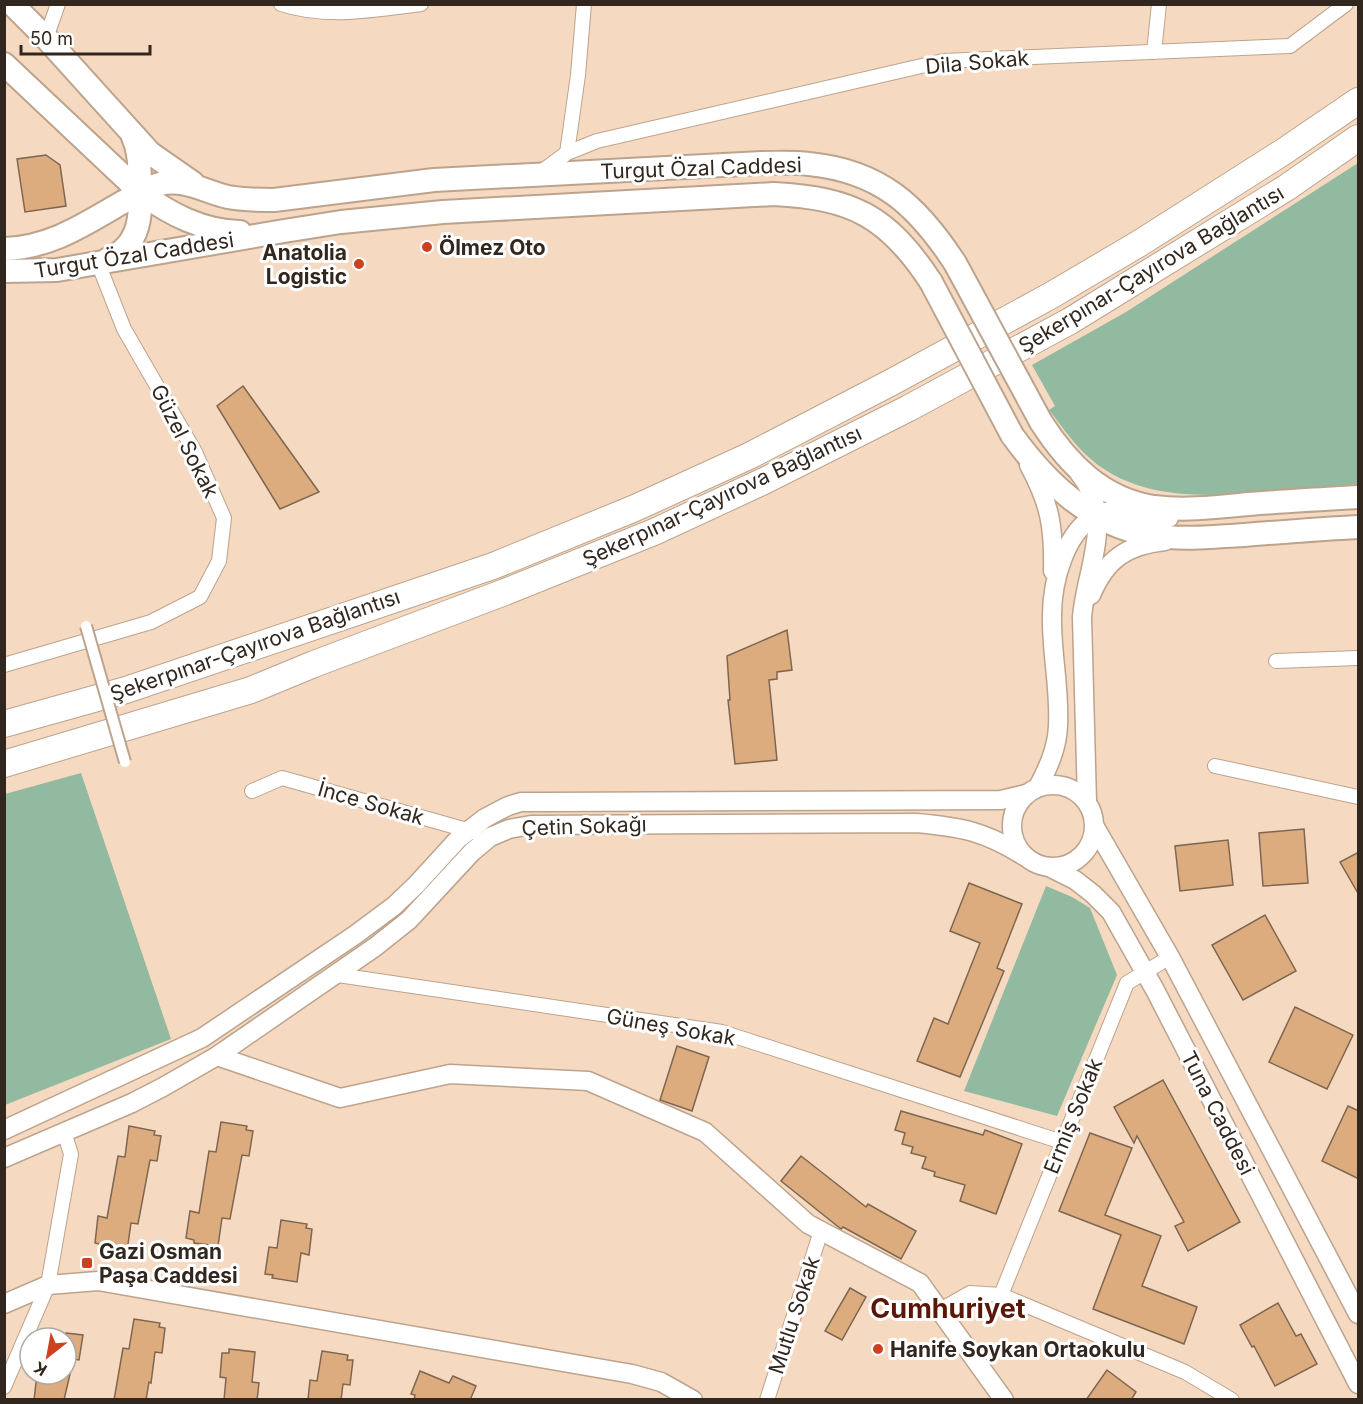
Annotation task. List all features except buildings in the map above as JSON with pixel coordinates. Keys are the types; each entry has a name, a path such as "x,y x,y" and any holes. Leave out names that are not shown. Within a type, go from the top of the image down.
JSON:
{"highway":[{"name":"Şekerpınar-Çayırova Bağlantısı","path":"4,724 126,690 493,566 635,508 749,456 1050,296 1140,243 1359,101"},
{"name":"Şekerpınar-Çayırova Bağlantısı","path":"4,764 250,690 506,592 654,532 764,481 909,408 1070,321 1286,188 1359,138"}],"main road":[{"path":"12,4 162,162 190,182 210,191"},
{"path":"4,64 141,193 164,209 198,224 233,232 284,231"},
{"path":"98,264 116,256 133,238 139,226 141,193 139,154 129,129"},
{"path":"88,224 105,208 111,195 112,184 109,173 98,153"},
{"name":"Turgut Özal Caddesi","path":"4,249 20,249 48,242 88,224 141,193 160,184 171,182 247,200 274,200 434,180 762,163 808,164 833,168 855,174 880,185 905,202 938,236 1041,422 1072,465 1089,479 1110,491 1152,506 1174,508 1359,497"},
{"name":"Turgut Özal Caddesi","path":"4,271 57,270 341,222 443,212 774,194 807,196 834,202 877,222 896,236 914,256 931,282 1012,435 1050,481 1080,507 1128,529 1148,535 1202,537 1359,527"}],"street":[{"path":"46,38 58,4"},
{"path":"281,4 294,9 344,14 421,4"},
{"path":"567,153 578,75 584,4"},
{"path":"1154,52 1159,4"},
{"path":"1320,23 1327,4"},
{"name":"Dila Sokak","path":"540,174 567,153 597,141 942,61 1290,46 1346,4"},
{"name":"Güzel Sokak","path":"4,665 151,622 200,597 219,561 224,518 195,452 124,329 98,264"},
{"path":"4,1130 202,1038 355,935 386,912 416,885 459,838 496,811 521,802 1001,800 1032,790 1051,784 1065,786 1077,792 1087,802 1093,814 1095,827 1092,841 1075,861 1062,866 1048,867 1035,864 1024,856 1016,845 1011,831 1012,818 1017,805 1032,790 1048,769 1055,750 1058,728 1052,605 1054,550 1049,512 1041,488 1012,435"},
{"path":"1072,465 1089,489 1097,515 1098,542 1083,603 1087,802"},
{"path":"1052,605 1067,548 1078,530 1097,515 1114,511 1151,518 1176,518 1227,506"},
{"path":"1084,635 1086,609 1091,593 1109,564 1121,554 1136,546 1202,537"},
{"path":"86,626 125,762"},
{"path":"1276,661 1359,658"},
{"path":"1215,766 1359,797"},
{"name":"İnce Sokak","path":"252,790 282,778 490,837"},
{"name":"Çetin Sokağı","path":"4,1158 164,1087 217,1056 338,975 409,920 472,852 490,837 509,829 531,825 916,823 949,826 983,834 1024,856"},
{"name":"Tuna Caddesi","path":"1095,827 1170,957 1359,1314"},
{"name":"Tuna Caddesi","path":"1048,867 1075,880 1111,912 1145,972 1359,1384"},
{"name":"Ermiş Sokak","path":"1001,1295 1127,983 1170,957"},
{"name":"Güneş Sokak","path":"338,975 722,1032 1062,1142"},
{"path":"217,1056 340,1098 450,1074 588,1081 705,1132 808,1224 920,1283 1004,1400"},
{"path":"4,1387 48,1285 71,1154 64,1132"},
{"name":"Mutlu Sokak","path":"766,1400 821,1231"},
{"path":"4,1304 48,1285 98,1281 632,1374 661,1382 693,1400"},
{"path":"940,1310 970,1293 1001,1295 1185,1372 1232,1400"}],"green space":[{"path":"1358,163 1358,484 1211,495 1165,492 1122,479 1102,468 1084,453 1049,410 1055,406 1032,365 1126,312"},
{"path":"81,773 171,1039 5,1105 5,794"},
{"path":"1046,886 1090,908 1117,975 1057,1116 964,1091"}],"place":[{"name":"Ölmez Oto","path":"427,247"},
{"name":"Anatolia Logistic","path":"359,264"},
{"name":"Gazi Osman Paşa Caddesi","path":"87,1263"},
{"name":"Hanife Soykan Ortaokulu","path":"878,1349"}],"district":[{"name":"Cumhuriyet","path":"948,1308"}]}
